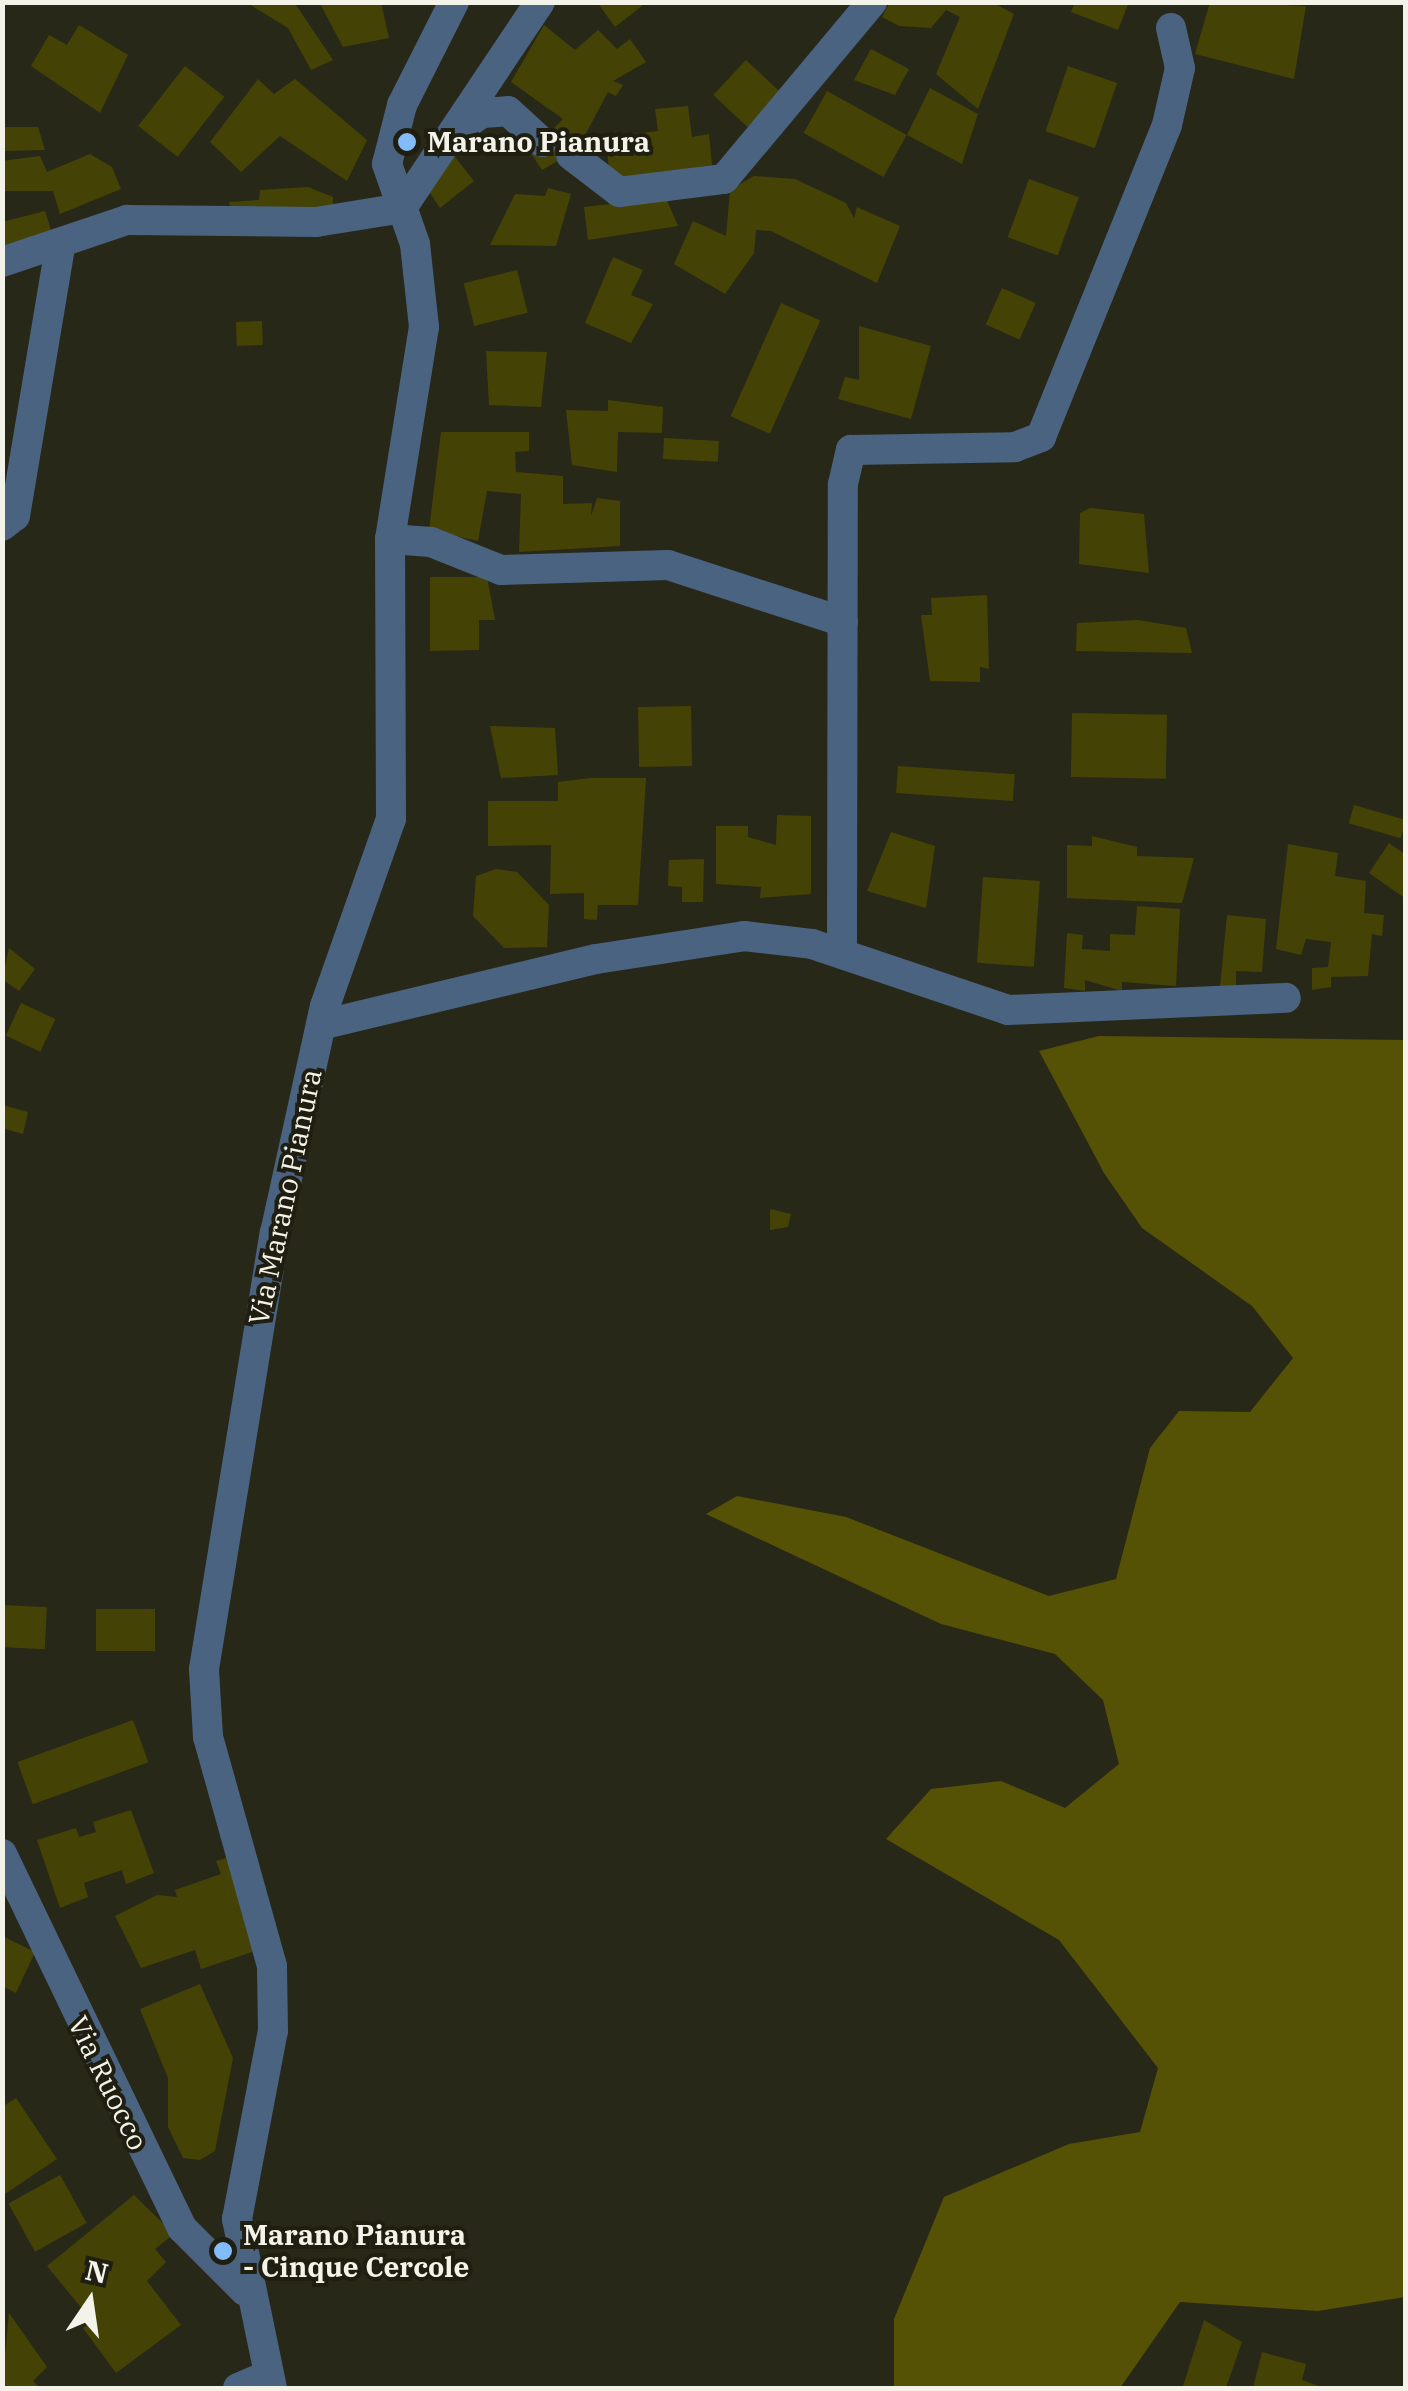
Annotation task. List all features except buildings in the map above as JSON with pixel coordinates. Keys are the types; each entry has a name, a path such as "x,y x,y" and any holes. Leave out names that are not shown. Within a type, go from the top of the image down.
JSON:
{"street":[{"name":"Via Marano Pianura","path":"238,2388 270,2382 245,2290 237,2219 273,2032 272,1966 208,1737 204,1669 271,1252 321,1025 391,818 390,538 424,327 402,208 387,164 402,104 454,2"},
{"path":"2,262 60,247 127,220 316,222 402,208 540,2"},
{"path":"571,155 619,192 724,179 872,2"},
{"path":"842,954 842,622 850,450 1015,446 1040,437 1167,125 1180,68 1171,28"},
{"path":"446,138 482,113 508,111 542,142"},
{"path":"2,526 15,516 60,247"},
{"path":"390,538 431,542 500,570 668,564 842,622"},
{"path":"321,1025 670,945 744,936 842,954 1008,1010 1286,998"},
{"name":"Via Ruocco","path":"2,1854 182,2228 245,2290"}],"shaded area":[{"path":"1099,1036 1405,1040 1405,2297 1318,2311 1180,2302 1120,2388 894,2388 894,2319 944,2197 1069,2144 1140,2132 1158,2068 1059,1940 886,1839 931,1789 1001,1781 1065,1808 1119,1764 1103,1700 1055,1654 941,1624 706,1514 737,1496 846,1517 1049,1596 1116,1579 1150,1448 1179,1411 1250,1412 1293,1358 1252,1306 1142,1228 1104,1173 1039,1051"}],"place":[{"name":"Marano Pianura","path":"407,142"},
{"name":"Marano Pianura - Cinque Cercole","path":"223,2251"}]}
